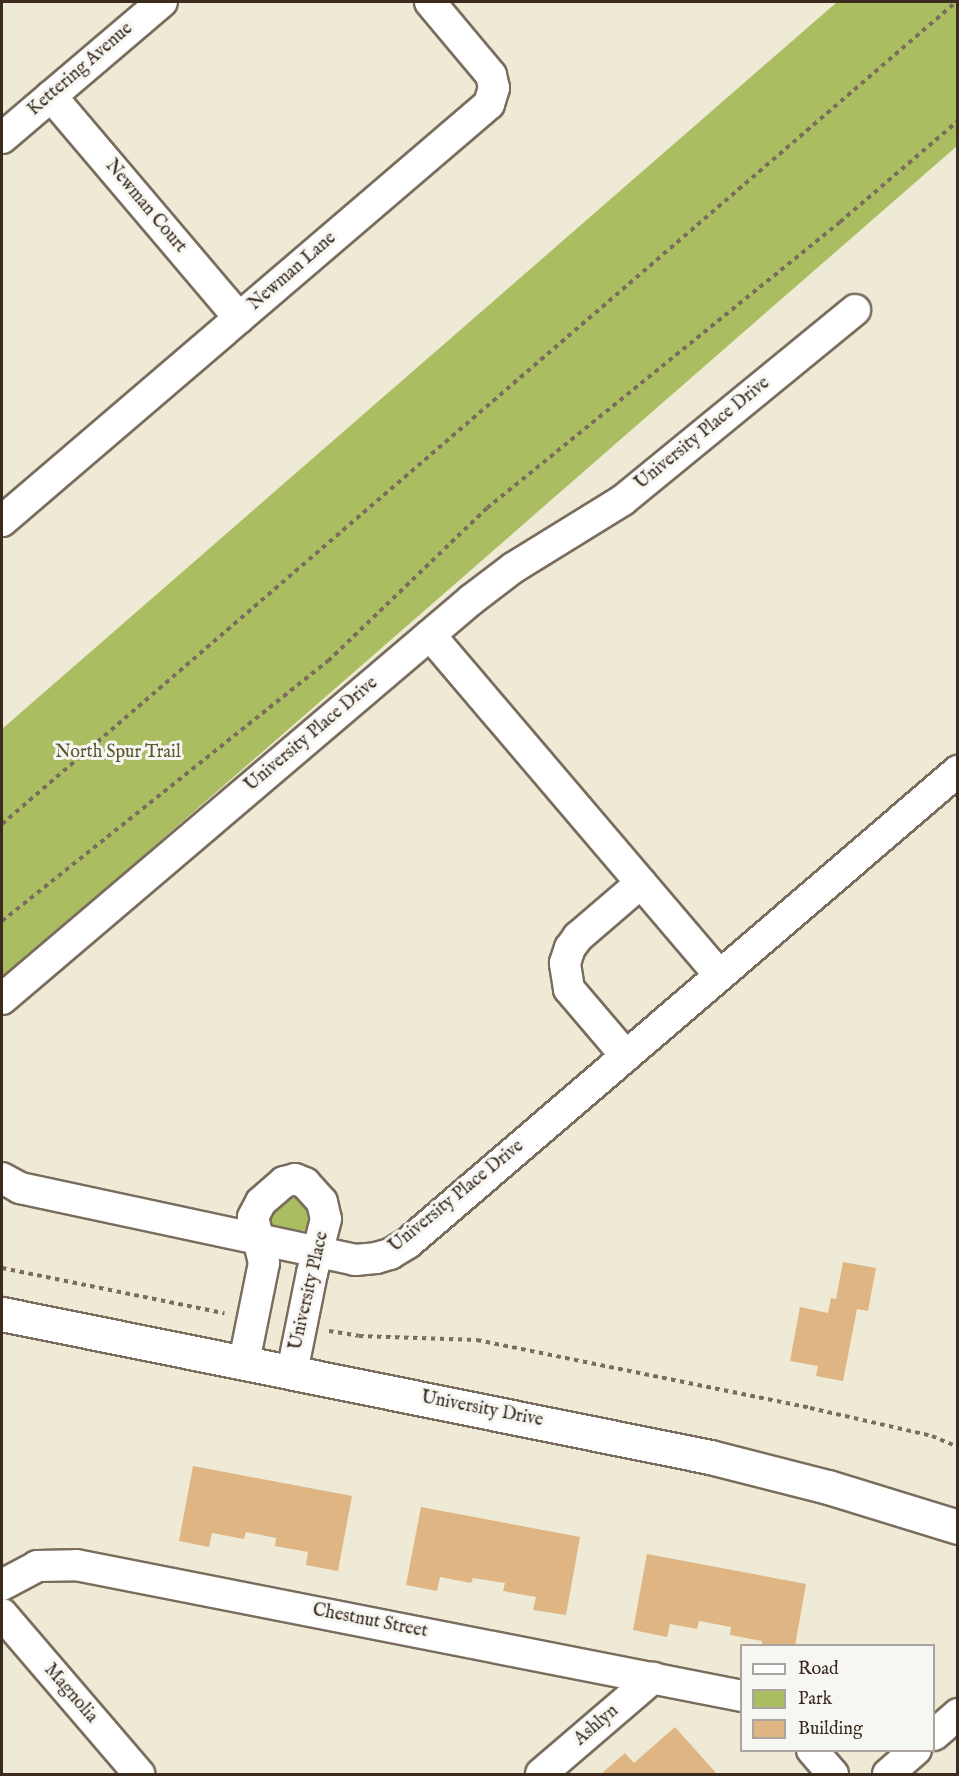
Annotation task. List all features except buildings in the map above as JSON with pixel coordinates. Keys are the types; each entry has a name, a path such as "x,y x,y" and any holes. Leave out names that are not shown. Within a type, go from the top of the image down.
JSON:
{"main road":[{"name":"University Drive","path":"2,1314 710,1457 828,1487 957,1527"}],"street":[{"name":"Kettering Avenue","path":"2,138 162,2"},
{"name":"Newman Lane","path":"2,520 489,104 494,88 491,75 430,2"},
{"name":"Newman Court","path":"51,96 239,318"},
{"name":"University Place Drive","path":"2,999 430,635 513,568 623,500 855,310"},
{"path":"430,635 719,975"},
{"name":"University Place Drive","path":"2,1178 20,1188 318,1251 362,1260 383,1257 396,1251 957,771"},
{"path":"626,1056 569,989 565,963 570,948 578,937 641,883"},
{"name":"University Place","path":"244,1362 264,1263 253,1217 257,1207 284,1182 295,1179 305,1183 324,1208 326,1225 318,1251 292,1372"},
{"name":"Chestnut Street","path":"2,1585 36,1566 76,1565 740,1696"},
{"name":"Magnolia","path":"2,1614 139,1774"},
{"name":"Ashlyn","path":"541,1774 653,1678"},
{"path":"935,1733 957,1714"},
{"path":"814,1752 833,1774"},
{"path":"888,1774 914,1752"}],"path":[{"path":"2,824 956,2"},
{"path":"2,921 328,661 487,508 840,222 957,121"},
{"path":"2,1268 253,1318"},
{"path":"302,1327 359,1336 477,1340 832,1413 932,1436 957,1447"}],"green space":[{"name":"North Spur Trail","path":"837,2 957,2 957,146 2,979 2,729"},
{"path":"288,1195 299,1197 313,1211 307,1231 274,1227 269,1222 271,1212"}]}
